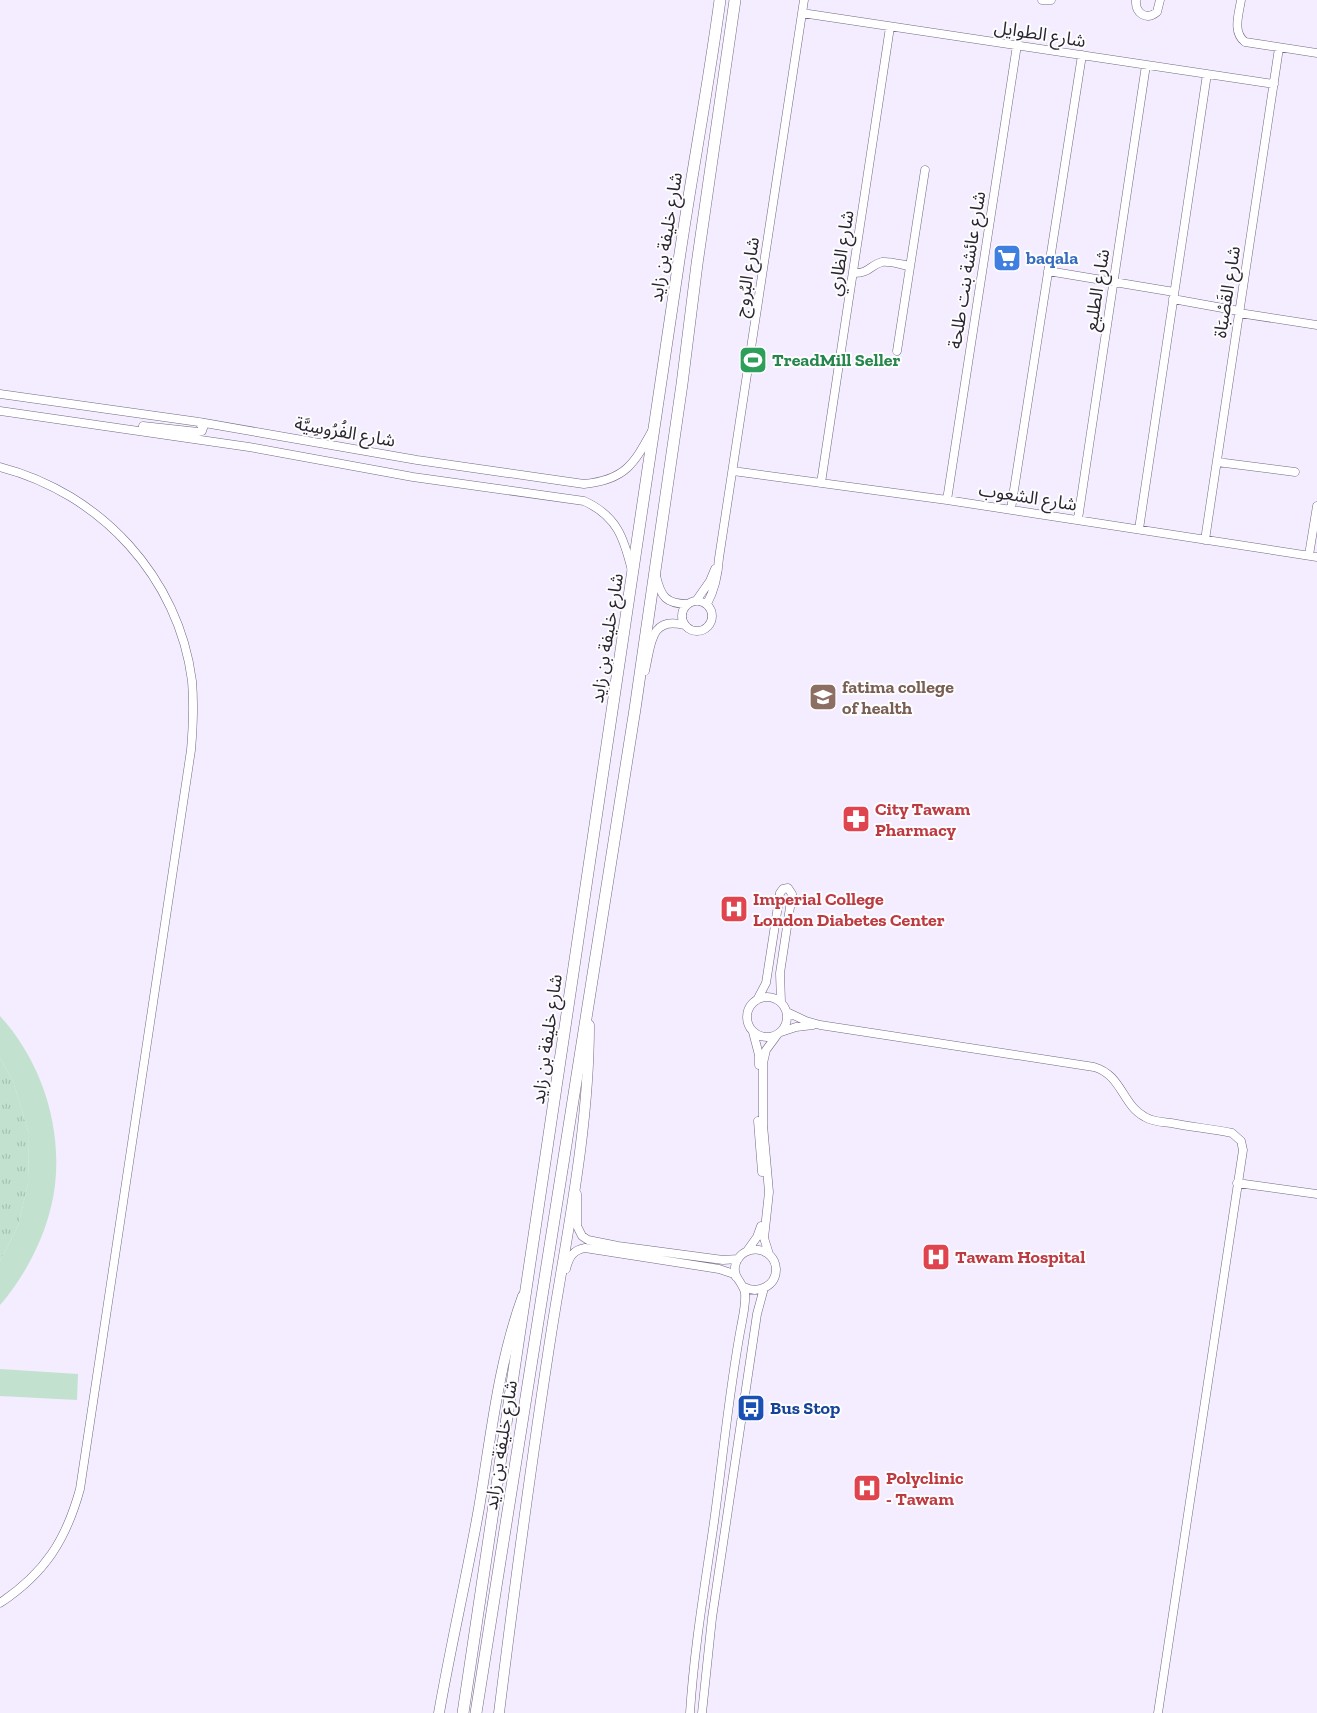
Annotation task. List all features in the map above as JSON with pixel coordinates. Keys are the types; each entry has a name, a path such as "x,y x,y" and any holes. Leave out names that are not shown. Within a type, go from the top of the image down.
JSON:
{"highway":[{"name":"شارع خليفة بن زايد","path":"463,1713 529,1281 679,260 712,63 720,0"},
{"name":"شارع خليفة بن زايد","path":"476,1713 635,709 735,0"}],"main road":[{"name":"شارع خليفة بن زايد","path":"499,1713 532,1464 575,1180 586,1092 589,1005"},
{"name":"شارع خليفة بن زايد","path":"440,1713 471,1554 503,1364 514,1322 529,1281"}],"street":[{"name":"شارع البُروج","path":"707,604 716,582 804,0"},
{"path":"1042,0 1050,0"},
{"path":"1136,0 1139,13 1150,16 1157,12 1160,0"},
{"path":"1241,0 1237,26 1240,37 1249,44 1317,53"},
{"name":"شارع الطوايل","path":"802,13 1274,84"},
{"name":"شارع الظاري","path":"821,483 890,27"},
{"name":"شارع عائشة بنت طلحة","path":"947,500 1017,45"},
{"name":"شارع القَصْبَاة","path":"1205,540 1279,48"},
{"path":"1011,509 1082,55"},
{"name":"شارع الطليع","path":"1078,519 1146,65"},
{"path":"1138,529 1207,74"},
{"path":"898,351 925,170"},
{"path":"853,274 867,272 877,264 884,262 910,266"},
{"path":"1048,271 1114,282 1239,312 1317,325"},
{"name":"شارع الفُرُوسِيَّة","path":"0,394 199,422 417,460 584,484 605,480 626,470 639,454 656,423"},
{"name":"شارع الفُرُوسِيَّة","path":"0,411 119,427 413,476 584,501 603,511 619,530 627,550 633,579"},
{"path":"119,427 140,426 198,432 202,431 203,428 199,422"},
{"path":"1216,462 1295,472"},
{"path":"0,467 24,474 52,486 82,504 110,525 136,552 161,589 180,632 192,680 194,714 190,757 80,1489 70,1522 49,1558 18,1591 0,1603"},
{"name":"شارع الشعوب","path":"733,471 1011,509 1313,556"},
{"path":"1313,556 1317,506"},
{"name":"شارع البُروج","path":"696,601 710,581 719,558"},
{"path":"635,709 655,633 662,625 670,622 684,625 690,630 698,632 708,628 712,617 712,612 707,604 696,601 688,604 675,604 666,598 659,588 655,572"},
{"path":"684,625 682,614 688,604"},
{"path":"820,1025 804,1026 765,1038 754,1032 749,1026 747,1016 750,1007 757,1000 766,983 780,893 783,889 788,888 792,894 780,973 781,1002 787,1012 820,1025 1099,1068 1112,1076 1134,1108 1145,1118 1236,1135 1243,1146 1158,1713"},
{"path":"757,1000 769,997 781,1002"},
{"path":"560,1282 572,1254 586,1248 719,1268 734,1274 744,1287 754,1290 764,1288 772,1282 776,1273 775,1264 769,1254 764,1238 769,1192 763,1125 763,1063 768,1045 786,1025 787,1012"},
{"path":"736,1278 735,1268 738,1259 747,1251 759,1232 764,1202 758,1132 759,1064 754,1032"},
{"path":"575,1180 578,1199 577,1226 582,1236 588,1240 610,1245 724,1260 738,1259"},
{"path":"1237,1183 1317,1194"},
{"path":"747,1251 758,1249 769,1254"},
{"path":"690,1713 696,1652 745,1304 744,1287"},
{"path":"702,1713 712,1618 732,1478 758,1314 764,1288"},
{"path":"724,1446 726,1451 726,1473 732,1478"}],"green space":[{"path":"0,1016 27,1053 46,1095 55,1140 56,1162 55,1185 43,1233 20,1279 0,1305 0,1261 18,1226 28,1184 29,1134 13,1081 0,1058"},
{"path":"0,1058 13,1081 29,1134 28,1184 18,1226 0,1261"},
{"path":"0,1369 78,1374 77,1400 0,1396"}],"place":[{"name":"baqala","path":"1007,258"},
{"name":"TreadMill Seller","path":"753,360"},
{"name":"fatima college of health","path":"823,697"},
{"name":"City Tawam Pharmacy","path":"856,819"},
{"name":"Imperial College London Diabetes Center","path":"734,909"},
{"name":"Tawam Hospital","path":"936,1257"},
{"name":"Bus Stop","path":"751,1408"},
{"name":"Polyclinic - Tawam","path":"867,1488"}]}
